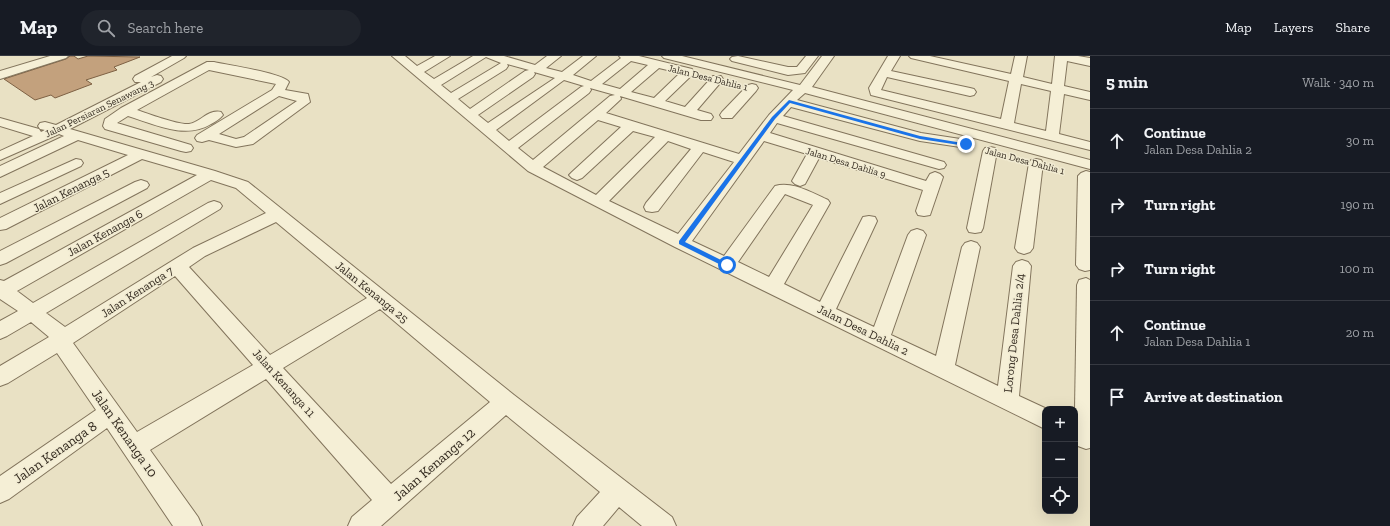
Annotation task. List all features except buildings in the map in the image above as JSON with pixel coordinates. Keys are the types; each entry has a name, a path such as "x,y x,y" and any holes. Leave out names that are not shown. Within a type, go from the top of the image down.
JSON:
{"street":[{"path":"0,75 15,64 37,56"},
{"path":"15,64 62,56"},
{"path":"417,71 444,56"},
{"path":"433,85 481,56"},
{"path":"491,56 509,61 533,71 589,88 619,96 656,103 706,117"},
{"path":"469,114 555,56"},
{"path":"487,130 590,56"},
{"path":"668,56 870,101 1090,159"},
{"path":"694,56 775,77 1089,173 1084,437"},
{"path":"723,56 788,71 801,70 811,58"},
{"path":"794,56 811,58"},
{"path":"828,56 825,77 836,90 870,101"},
{"path":"894,56 875,88 876,92 962,115 1090,146"},
{"path":"915,56 935,58 977,70 1090,96"},
{"path":"962,115 982,56"},
{"path":"1006,126 1021,56"},
{"path":"1052,137 1062,56 1090,62"},
{"name":"Jalan Desa Dahlia 2","path":"403,57 433,85 533,168 598,202 1042,418"},
{"path":"509,148 589,88 627,57"},
{"name":"Jalan Desa Dahlia 1","path":"627,57 752,88 920,137 966,144 1036,163 1089,173"},
{"name":"Jalan Persiaran Senawang 3","path":"0,148 147,85 186,58"},
{"path":"924,82 935,58"},
{"path":"450,99 509,61"},
{"path":"533,168 657,64"},
{"path":"186,148 110,126 110,122 207,66 214,66 275,85 303,97 304,102 248,141 236,143 208,135"},
{"path":"656,103 688,72"},
{"path":"884,73 970,92"},
{"path":"775,77 800,79 825,77"},
{"path":"681,242 774,118 782,97 825,77"},
{"path":"688,112 717,79"},
{"path":"261,86 275,85"},
{"path":"165,161 208,135 275,85"},
{"path":"726,115 752,88"},
{"path":"126,112 191,129 199,126 224,110"},
{"path":"597,115 743,160"},
{"path":"774,118 939,165"},
{"name":"Jalan Kenanga 25","path":"0,122 77,135 210,174 242,186 506,402 663,526"},
{"path":"577,175 631,125"},
{"name":"Jalan Persiaran Senawang 3","path":"0,156 45,129"},
{"path":"0,172 77,135"},
{"name":"Jalan Desa Dahlia 9","path":"761,135 931,188"},
{"path":"598,202 665,136"},
{"path":"924,211 943,150 936,139"},
{"path":"652,207 700,147"},
{"path":"976,228 990,151"},
{"path":"800,181 815,152"},
{"name":"Jalan Kenanga 5","path":"0,225 141,154"},
{"path":"0,199 76,163"},
{"name":"Lorong Desa Dahlia 2/4","path":"1007,401 1023,257 1036,163"},
{"name":"Jalan Kenanga 6","path":"1,290 210,174"},
{"path":"0,259 141,185"},
{"path":"727,265 781,189 792,190 822,202 772,286"},
{"path":"0,332 214,206"},
{"name":"Jalan Kenanga 7","path":"0,376 62,339 199,252 278,214"},
{"path":"825,312 869,221"},
{"path":"880,338 917,235"},
{"path":"943,370 971,247"},
{"name":"Jalan Kenanga 11","path":"177,266 390,501"},
{"name":"Jalan Kenanga 10","path":"1,290 32,313 62,339 110,414 189,526"},
{"path":"134,447 381,299"},
{"name":"Jalan Kenanga 12","path":"361,526 506,402"},
{"name":"Jalan Kenanga 8","path":"0,491 110,414"},
{"path":"586,526 618,490"}],"route":[{"path":"727,265 681,242 774,118 789,102 920,137 966,144"}]}
